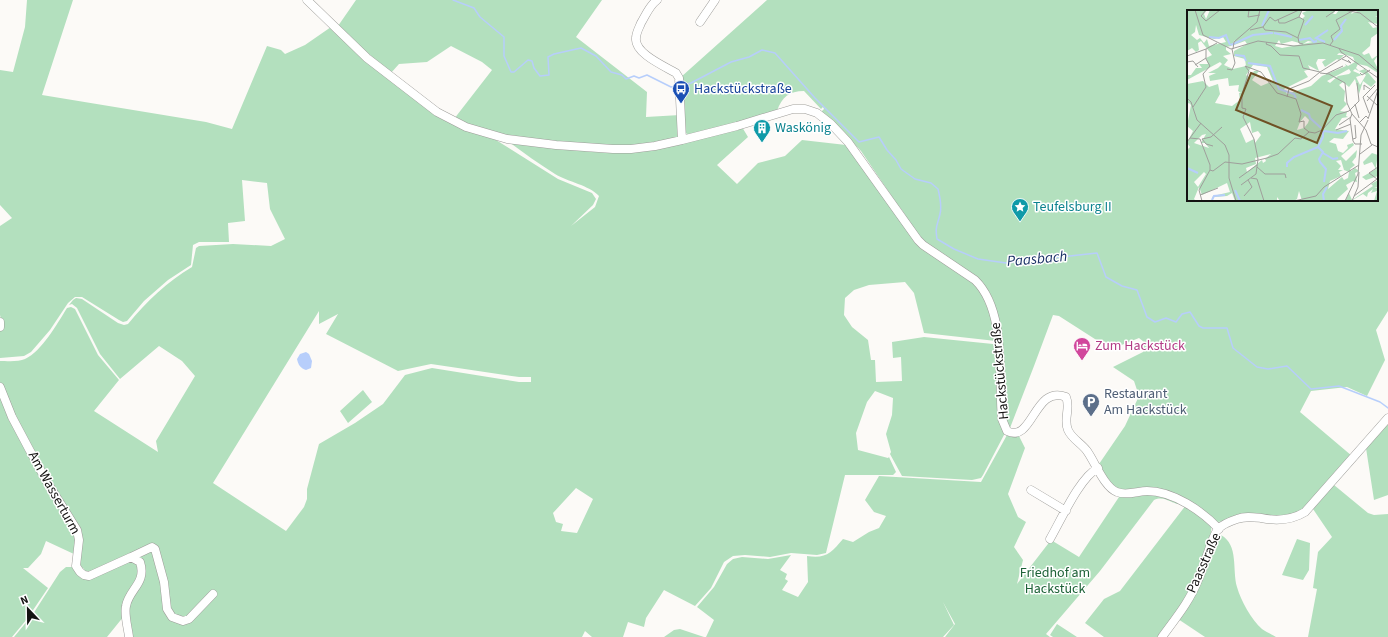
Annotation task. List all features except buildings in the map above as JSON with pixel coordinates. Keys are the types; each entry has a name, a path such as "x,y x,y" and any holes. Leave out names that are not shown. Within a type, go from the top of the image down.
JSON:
{"street":[{"name":"Hackstückstraße","path":"307,0 367,58 387,75 437,112 466,127 508,139 556,145 631,149 655,146 682,140 737,126 793,109 809,109 824,117 840,133 860,158 918,240 975,280 988,297 994,312 997,330 1002,419 1007,431 1012,434 1026,427 1040,405 1047,399 1056,395 1066,397 1068,402 1066,419 1068,430 1075,440 1085,449 1109,487 1117,493 1123,494 1147,491 1162,492 1190,505 1208,517 1219,529"},
{"path":"657,0 646,14 637,32 636,42 640,50 676,73 681,85 682,140"},
{"path":"700,22 715,0"},
{"path":"0,322 0,327"},
{"name":"Am Wasserturm","path":"0,387 17,427 32,456 77,530 79,540 76,566 78,571 89,576 152,547 156,549 164,582 167,609 170,615 183,621 189,619 213,594"},
{"name":"Paasstraße","path":"1162,637 1191,595 1201,574 1214,536 1219,529 1239,518 1250,516 1263,519 1289,519 1305,512 1388,418"},
{"path":"1050,539 1083,480 1091,471 1098,468"},
{"path":"1031,490 1066,511"},
{"path":"129,637 126,606 138,585 142,571 139,561 131,557"}],"green space":[{"path":"27,0 73,0 42,95 206,122 232,129 267,46 281,50 285,54 305,45 331,27 426,106 496,140 558,179 592,193 596,199 593,205 571,226 595,207 599,196 584,186 555,174 509,142 593,152 630,153 742,127 748,137 717,165 737,184 758,163 785,156 802,140 846,145 913,237 975,283 989,304 996,341 924,333 914,293 905,282 869,285 854,290 845,298 844,315 852,327 868,340 871,360 875,360 876,382 902,381 901,357 893,358 892,342 924,337 996,345 1005,433 981,478 972,480 902,476 890,454 891,452 886,434 892,415 893,398 875,391 867,402 856,433 858,450 889,457 896,472 893,475 845,475 826,553 817,555 791,553 770,557 745,555 733,556 724,562 711,588 695,606 664,590 646,618 644,627 628,622 623,637 592,637 585,631 582,637 132,637 124,616 107,637 14,637 33,614 60,572 66,567 72,567 79,574 86,577 84,569 76,563 82,540 31,450 0,383 0,361 20,361 31,355 43,344 67,308 71,307 75,309 98,355 119,380 94,411 158,452 156,441 195,376 182,361 159,346 120,379 100,354 77,308 72,304 69,305 76,298 82,299 118,323 124,325 128,324 158,292 192,267 196,248 199,246 233,244 271,246 285,239 270,209 267,183 242,180 245,221 228,223 229,242 199,242 193,245 191,265 168,280 144,301 127,321 123,322 119,320 82,297 75,297 68,303 50,330 31,352 24,356 0,358 0,330 2,323 0,315 0,226 12,218 0,205 0,70 13,72 25,27","holes":["319,311 319,324 338,314 326,334 398,371 431,364 519,377 531,377 531,382 519,382 432,368 405,375 383,404 355,423 319,444 307,489 307,499 304,507 286,531 213,483","576,488 593,499 577,533 561,531 563,524 556,522 553,513"]},
{"path":"356,0 602,0 576,37 647,92 646,117 680,115 680,138 630,147 556,142 489,132 454,119 492,70 482,62 451,46 427,62 399,64 390,74 364,52 338,26"},
{"path":"767,0 1388,0 1388,311 1376,330 1385,360 1367,396 1347,387 1311,391 1300,412 1352,456 1297,515 1217,522 1165,490 1123,492 1112,487 1099,464 1125,426 1139,396 1134,381 1113,367 1143,352 1144,342 1139,338 1114,348 1098,341 1059,316 1053,315 1010,428 1004,416 998,316 993,300 985,286 977,278 926,243 916,232 861,151 831,120 821,112 824,109 823,107 821,109 804,91 799,91 787,96 781,102 777,111 693,134 687,134 684,130 681,77"},
{"path":"363,390 372,402 348,423 340,411"},
{"path":"0,391 79,540 76,555 46,541 41,554 28,568 23,568 48,588 27,619 12,637 0,637"},
{"path":"1388,422 1388,495 1374,500 1366,448"},
{"name":"Friedhof am Hackstück","path":"1007,435 1019,436 1025,448 1008,494 1018,517 1026,522 1014,547 1023,560 1017,584 1051,540 1079,557 1119,497 1155,494 1180,503 1177,504 1163,499 1154,500 1100,571 1046,634 1050,637 945,637 955,624 943,602 954,625 943,637 706,637 714,620 697,607 714,587 727,564 733,559 742,557 768,559 791,555 780,570 787,574 785,579 788,581 782,590 798,597 808,582 807,556 824,556 835,548 843,539 853,542 869,532 879,528 886,516 874,512 865,500 879,476 981,482"},
{"path":"1334,485 1368,513 1374,515 1388,514 1388,637 1308,637 1317,589 1313,588 1318,552 1332,537 1313,509"},
{"path":"1186,505 1211,526 1211,532 1202,561 1184,601 1159,637 1104,637 1085,623 1104,599 1120,591"},
{"path":"1221,535 1227,539 1233,551 1237,587 1244,604 1258,625 1276,637 1205,637 1178,619 1217,537"},
{"path":"1297,539 1310,543 1309,570 1303,580 1282,575"},
{"path":"1057,624 1077,637 1053,637 1050,635"},
{"path":"680,629 704,637 664,637 674,630"}],"water":[{"path":"306,352 309,354 312,361 311,368 306,370 300,366 297,359 300,354"}],"waterway":[{"name":"Paasbach","path":"453,0 474,8 480,17 504,37 504,56 511,72 514,72 528,60 532,61 534,68 540,76 549,75 548,57 554,54 581,48 596,56 611,72 622,75 626,79 634,76 639,78 647,75 671,87 677,86"},
{"name":"Paasbach","path":"682,85 691,83 731,62 749,57 762,50 775,53 815,98 859,142 879,137 901,169 915,179 931,183 938,189 941,208 936,229 937,239 954,249 978,259 1006,263 1097,253 1106,277 1122,286 1137,290 1147,317 1155,322 1166,318 1176,322 1182,314 1190,312 1199,326 1203,328 1227,328 1233,348 1257,367 1268,369 1287,366 1311,389 1339,386 1380,402 1388,408"}],"place":[{"name":"Hackstückstraße","path":"681,104"},
{"name":"Waskönig","path":"762,143"},
{"name":"Teufelsburg II","path":"1020,222"},
{"name":"Zum Hackstück","path":"1082,361"},
{"name":"Restaurant Am Hackstück","path":"1091,417"}]}
